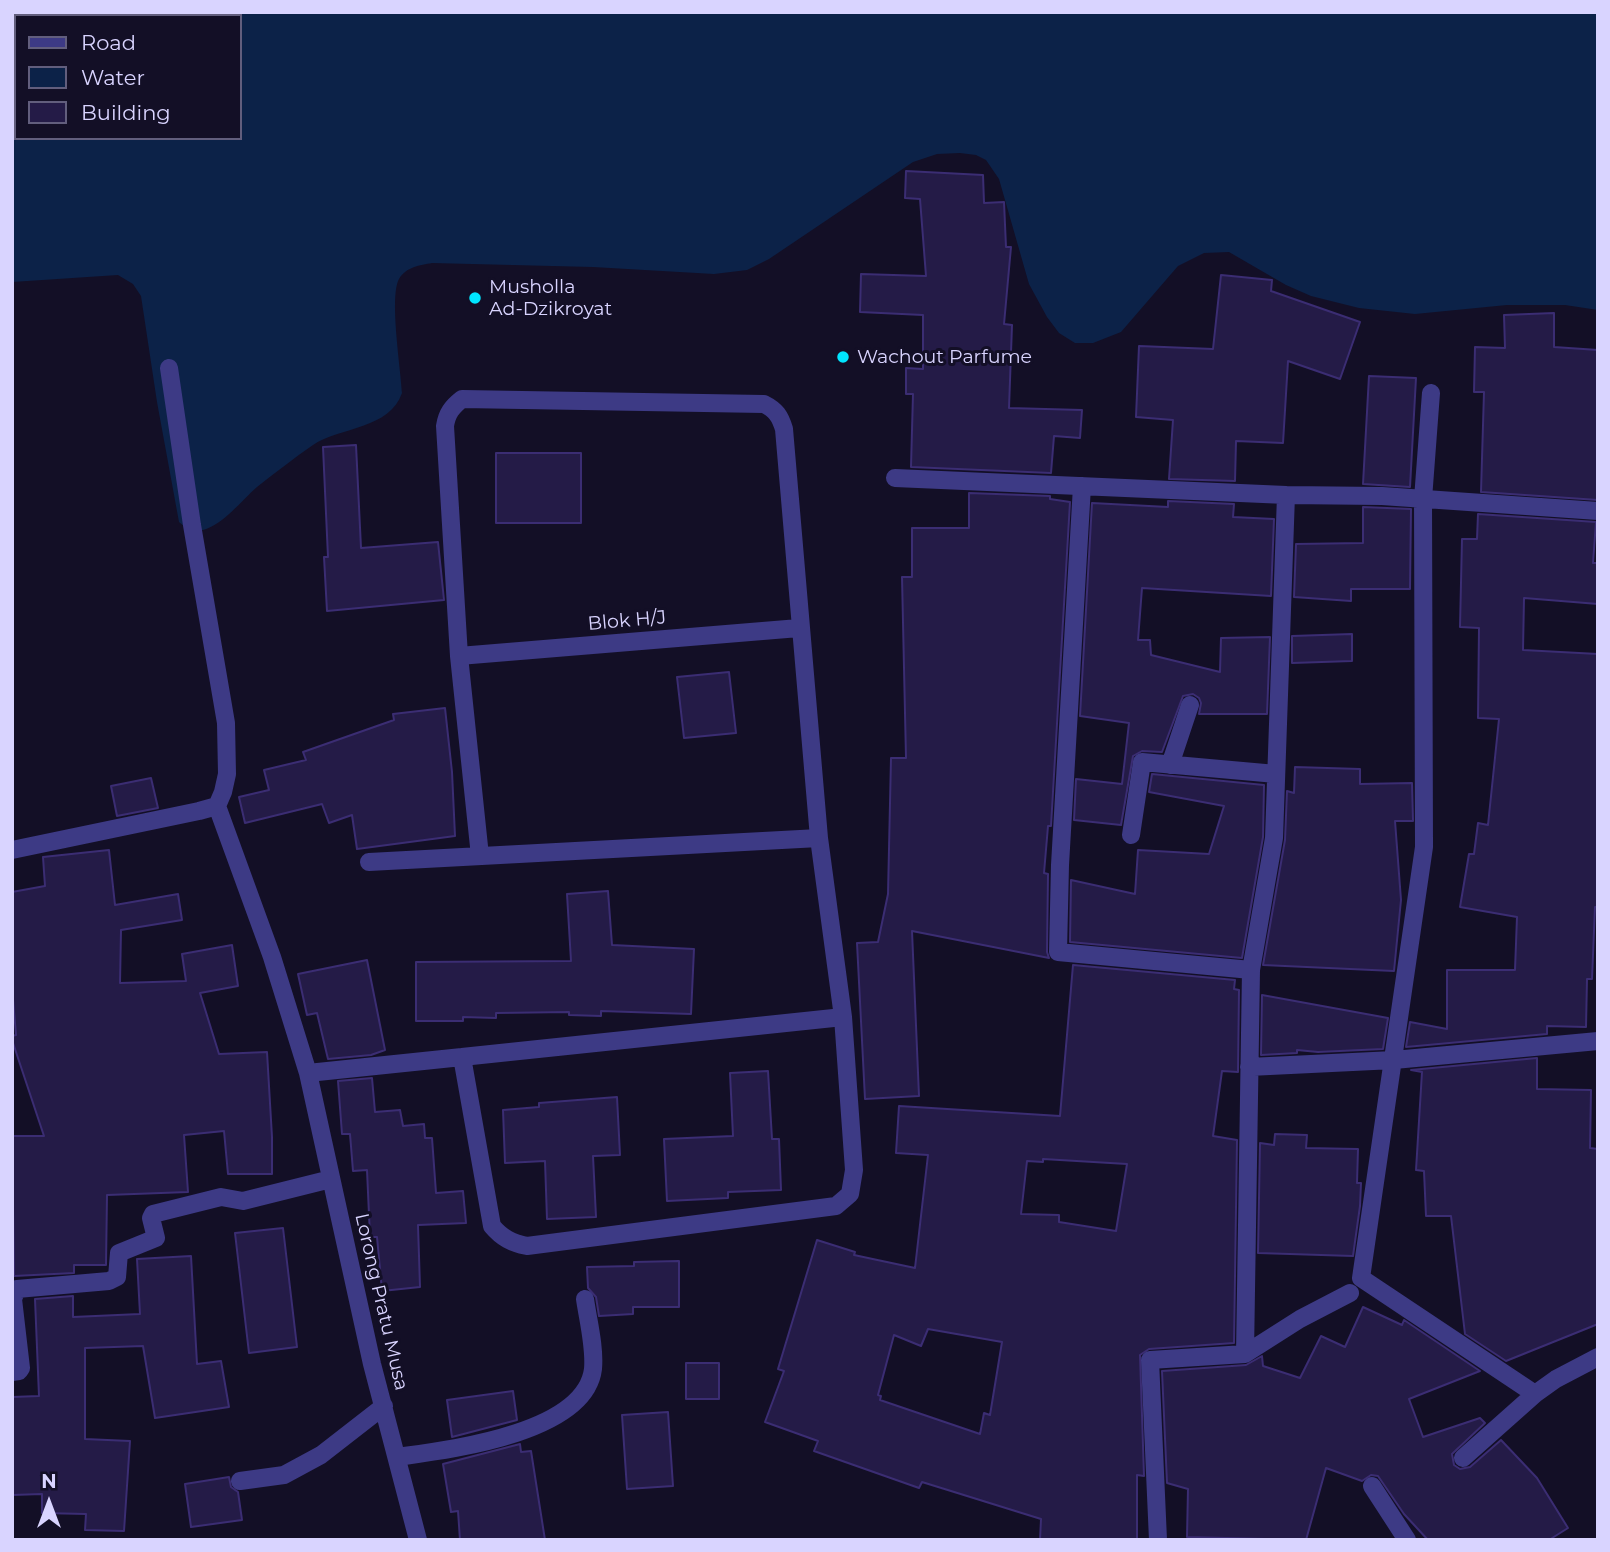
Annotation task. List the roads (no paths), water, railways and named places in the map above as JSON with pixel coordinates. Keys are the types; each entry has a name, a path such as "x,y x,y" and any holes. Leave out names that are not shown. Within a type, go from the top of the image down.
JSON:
{"street":[{"path":"12,850 158,821 216,806 223,792 227,774 226,723 192,525 169,368"},
{"path":"1432,393 1423,499 1424,848 1361,1278 1535,1394"},
{"path":"462,1057 492,1226 501,1236 514,1243 527,1246 836,1206 850,1194 854,1170 842,1017 819,838 784,429 774,409 764,404 462,399 452,407 444,426 459,656 480,856"},
{"path":"895,478 1286,495 1382,496 1598,511"},
{"path":"1082,486 1060,864 1058,952 1251,970"},
{"path":"1245,1354 1251,970 1274,838 1286,495"},
{"name":"Blok H/J","path":"459,656 799,628"},
{"path":"1170,765 1189,705"},
{"path":"1131,835 1142,762 1276,774"},
{"name":"Lorong Pratu Musa","path":"216,806 272,957 308,1073 372,1364 418,1540"},
{"path":"369,862 819,838"},
{"path":"308,1073 842,1017"},
{"path":"1249,1067 1394,1060 1598,1041"},
{"path":"12,1372 21,1368 13,1299 17,1289 117,1278 118,1253 156,1238 151,1218 153,1214 221,1196 243,1201 331,1179"},
{"path":"1158,1540 1150,1360 1245,1354 1300,1319 1350,1293"},
{"path":"397,1457 452,1449 509,1436 549,1420 573,1401 587,1386 593,1369 584,1299"},
{"path":"1463,1458 1535,1394 1556,1379 1598,1357"},
{"path":"240,1480 284,1475 321,1455 384,1406"},
{"path":"1372,1486 1407,1540"}],"water":[{"path":"12,12 1598,12 1598,310 1565,305 1507,305 1415,314 1359,308 1311,296 1286,285 1229,252 1204,253 1178,266 1121,332 1093,343 1075,343 1059,333 1029,284 999,179 986,160 976,155 960,153 937,154 913,162 769,259 747,270 714,274 593,267 432,263 409,269 399,279 396,288 395,317 402,393 396,405 376,421 313,445 257,487 218,523 196,531 179,522 141,296 133,284 118,275 12,282"}],"place":[{"name":"Musholla Ad-Dzikroyat","path":"475,298"},
{"name":"Wachout Parfume","path":"843,357"}]}
